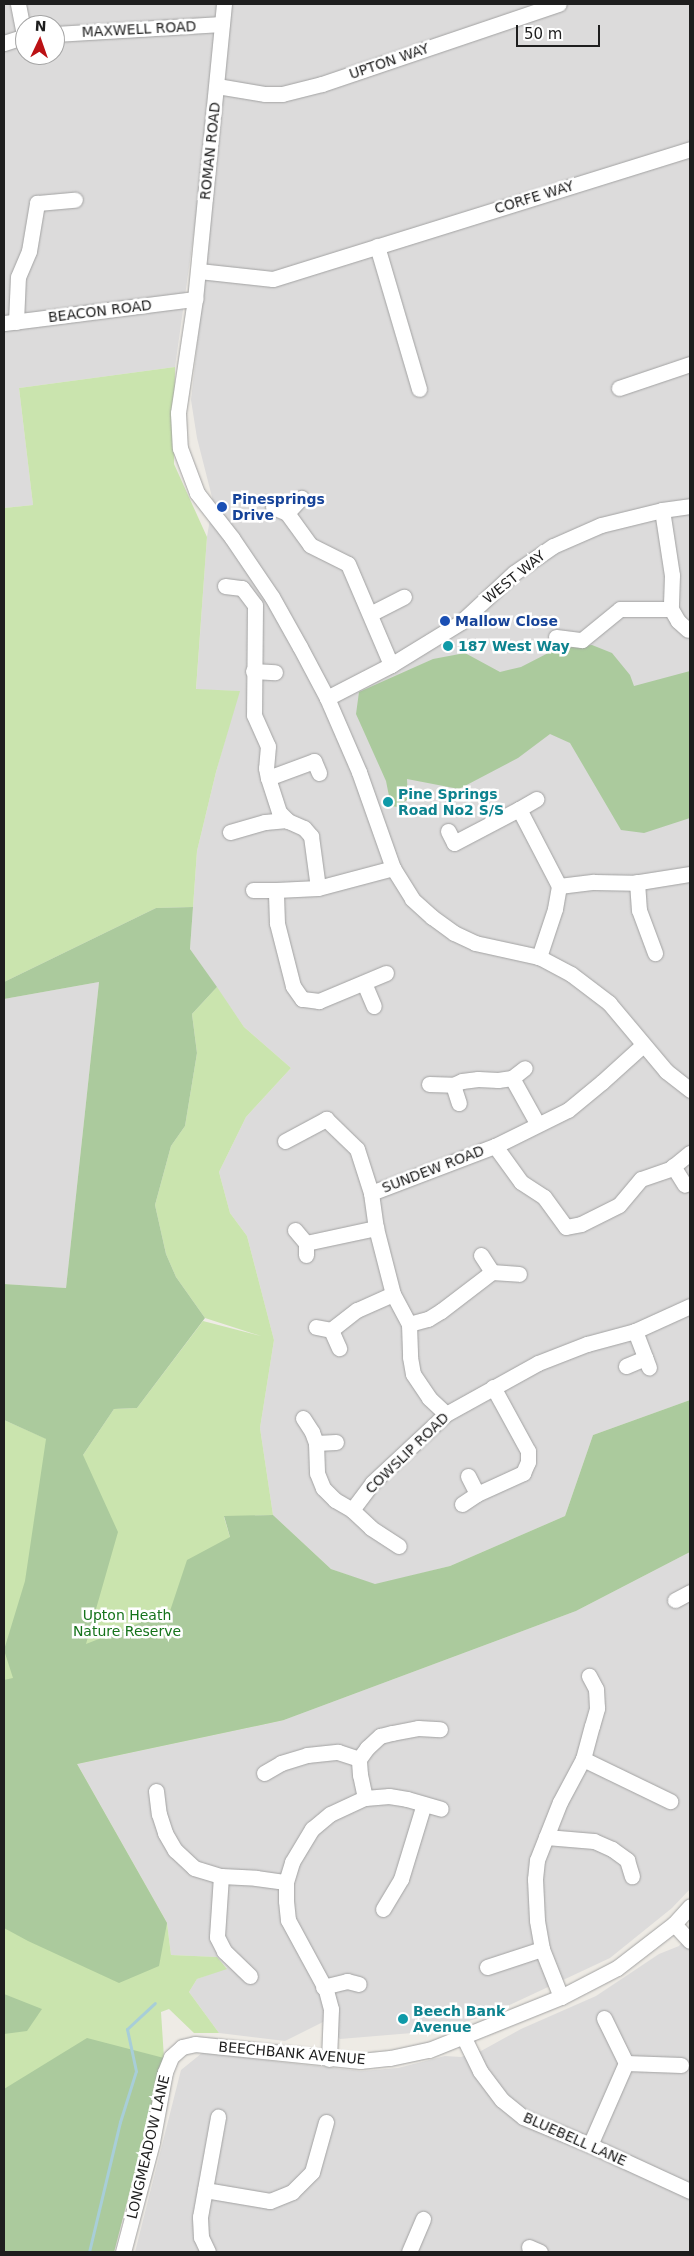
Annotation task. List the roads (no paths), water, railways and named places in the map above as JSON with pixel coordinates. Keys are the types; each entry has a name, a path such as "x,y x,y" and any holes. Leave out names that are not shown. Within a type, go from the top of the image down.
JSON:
{"street":[{"name":"ROMAN ROAD","path":"195,298 224,4"},
{"name":"UPTON WAY","path":"216,86 265,94 282,94 322,84 558,4"},
{"name":"MAXWELL ROAD","path":"65,33 222,24"},
{"name":"CORFE WAY","path":"198,271 273,279 690,149"},
{"path":"10,322 18,277 29,251 37,203 75,200"},
{"path":"377,246 419,389"},
{"path":"195,298 178,413 183,456 197,492 232,538 272,597 327,698 359,772 393,868 412,899 432,918 454,933 476,943 539,957 571,974 609,1003 666,1071 690,1090"},
{"name":"BEACON ROAD","path":"10,322 195,298"},
{"path":"620,388 690,364"},
{"path":"287,513 301,498"},
{"name":"WEST WAY","path":"327,698 391,664 461,622 514,573 553,546 601,525 662,510 690,506"},
{"path":"273,507 287,513 310,545 348,564 391,664"},
{"path":"662,510 672,575 671,609 678,621 688,630"},
{"path":"224,586 242,588 255,605 254,715 268,746 266,768 268,778 276,807 287,820 304,828 311,836 318,888"},
{"path":"370,614 404,597"},
{"path":"556,637 582,640 620,609 671,609"},
{"path":"253,671 275,672"},
{"path":"268,778 314,761 320,773"},
{"path":"455,843 536,799"},
{"path":"519,809 559,886 555,909 539,957"},
{"path":"230,832 265,822 287,820"},
{"path":"253,890 318,888 393,868"},
{"path":"559,886 594,882 637,882 690,874"},
{"path":"637,882 639,910 655,953"},
{"path":"276,890 277,923 293,986 302,999 319,1001 386,974"},
{"path":"364,983 374,1006"},
{"name":"SUNDEW ROAD","path":"371,1193 495,1146 568,1110 643,1045"},
{"path":"430,1084 453,1085 462,1081 478,1079 498,1080 512,1078 525,1068"},
{"path":"512,1078 537,1124"},
{"path":"453,1085 459,1104"},
{"path":"284,1140 328,1113 357,1149 371,1193 376,1228 393,1294 409,1324 411,1340 410,1357 413,1374 429,1398 446,1414"},
{"name":"SUNDEW ROAD","path":"495,1146 521,1182 544,1197 567,1233 619,1205 641,1180 673,1166 690,1153"},
{"path":"673,1166 685,1184"},
{"path":"295,1230 306,1249 376,1228"},
{"path":"481,1255 492,1272"},
{"path":"409,1324 428,1319 441,1311 492,1272 519,1274"},
{"path":"316,1327 331,1330 357,1310 393,1294"},
{"name":"COWSLIP ROAD","path":"352,1510 372,1483 446,1414 493,1387 549,1359 587,1344 635,1331 690,1306"},
{"path":"331,1330 339,1348"},
{"path":"626,1366 647,1362 635,1331"},
{"path":"462,1504 476,1494 523,1473 528,1462 528,1451 493,1387"},
{"path":"303,1418 312,1432 316,1443 317,1473 323,1488 335,1500 352,1510 371,1528 398,1546"},
{"path":"316,1443 336,1442"},
{"path":"468,1476 476,1494"},
{"path":"676,1600 690,1592"},
{"path":"561,1997 542,1949 537,1920 535,1879 537,1860 560,1802 583,1759 597,1708 597,1683"},
{"path":"365,1798 359,1759 367,1748 380,1736 418,1728 440,1729"},
{"path":"264,1773 281,1763 307,1755 338,1752 359,1759"},
{"path":"583,1759 670,1801"},
{"path":"156,1791 159,1814 165,1833 175,1850 194,1868 221,1876 286,1882"},
{"path":"329,2059 331,2010 323,1987 288,1920 286,1882 292,1862 312,1829 330,1814 365,1798 389,1796 441,1809"},
{"path":"383,1908 401,1879 424,1804"},
{"path":"546,1837 594,1841 612,1849 626,1860 632,1876"},
{"path":"221,1876 217,1936 224,1951 250,1976"},
{"name":"BEECHBANK AVENUE","path":"182,2047 195,2044 360,2061 390,2058 429,2050 464,2038 561,1997 617,1968 674,1924 690,1906"},
{"path":"674,1924 690,1941"},
{"path":"487,1967 542,1949"},
{"path":"323,1987 347,1981 359,1984"},
{"path":"590,2145 626,2063 604,2018"},
{"name":"BLUEBELL LANE","path":"464,2038 480,2071 502,2100 522,2117 590,2145 690,2191"},
{"name":"LONGMEADOW LANE","path":"124,2252 152,2142 165,2072 171,2056 182,2047"},
{"path":"626,2063 681,2064"},
{"path":"208,2252 201,2237 200,2217 218,2117"},
{"path":"205,2190 270,2201 292,2192 312,2172 326,2122"},
{"path":"409,2252 423,2219"}],"waterway":[{"path":"89,2252 120,2122 136,2071 127,2029 155,2003"}],"place":[{"name":"Pinesprings Drive","path":"222,507"},
{"name":"Mallow Close","path":"445,621"},
{"name":"187 West Way","path":"448,646"},
{"name":"Pine Springs Road No2 S/S","path":"388,802"},
{"name":"Beech Bank Avenue","path":"403,2019"}],"park label":[{"name":"Upton Heath Nature Reserve","path":"127,1624"}]}
